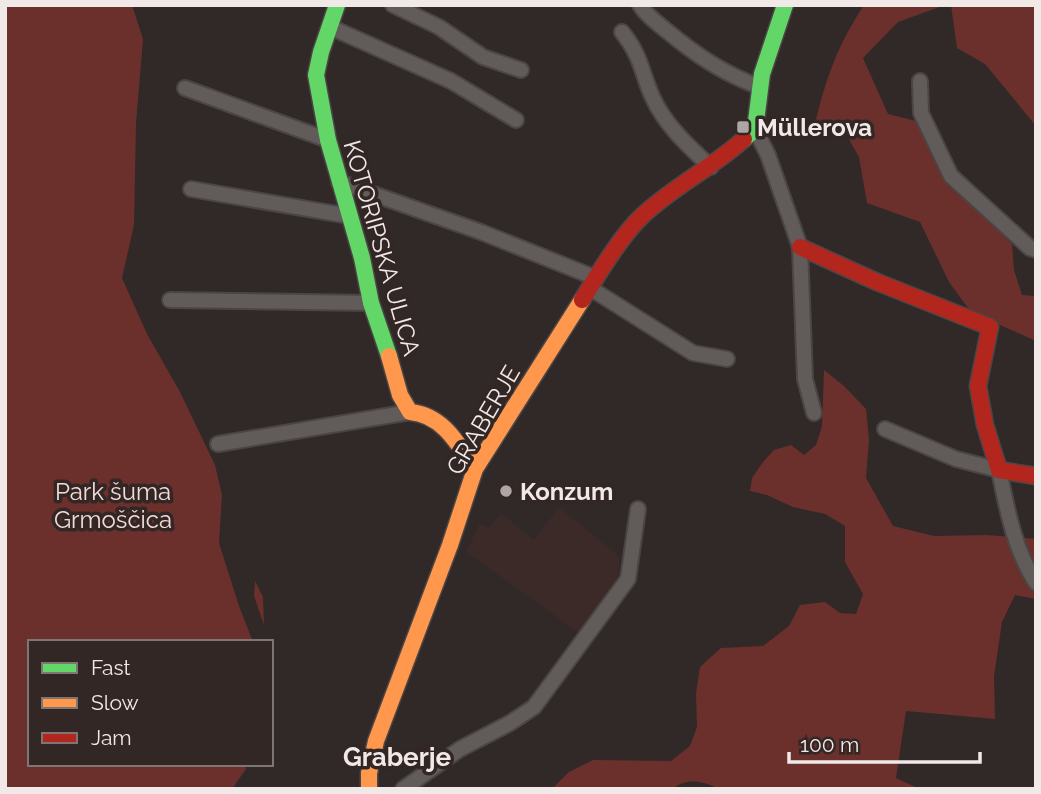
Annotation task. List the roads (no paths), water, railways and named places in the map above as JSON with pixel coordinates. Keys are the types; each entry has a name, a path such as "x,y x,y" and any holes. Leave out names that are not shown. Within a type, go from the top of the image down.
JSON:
{"street":[{"name":"KOTORIPSKA ULICA","path":"337,5 316,75 328,140 362,258 371,303 400,395 410,412"},
{"path":"393,5 439,27 483,57 522,70"},
{"path":"639,5 690,50 723,72 760,87"},
{"path":"785,5 760,87 755,129 768,156 800,247 805,379 814,413"},
{"path":"330,27 451,81 516,120"},
{"path":"622,32 636,52 652,96 665,118 711,167"},
{"path":"920,80 921,113 951,176 985,209 1030,248 1036,250"},
{"path":"186,88 328,140"},
{"name":"GRABERJE","path":"369,789 369,773 376,741 450,545 475,469 593,283 640,218 668,195 711,167 755,129"},
{"path":"339,182 481,232 593,283 692,353 727,359"},
{"path":"191,189 349,216"},
{"path":"800,247 877,282 990,327 978,386 985,425 1015,537 1025,566 1036,583"},
{"path":"170,300 371,303"},
{"path":"218,444 419,411 436,418 454,437 475,469"},
{"path":"885,429 956,459 1036,476"},
{"path":"403,789 460,749 534,707 628,579 638,509"}],"place":[{"name":"Müllerova","path":"743,127"},
{"name":"Konzum","path":"506,491"}],"district":[{"name":"Graberje","path":"397,757"}],"park label":[{"name":"Park šuma Grmoščica","path":"113,505"}]}
